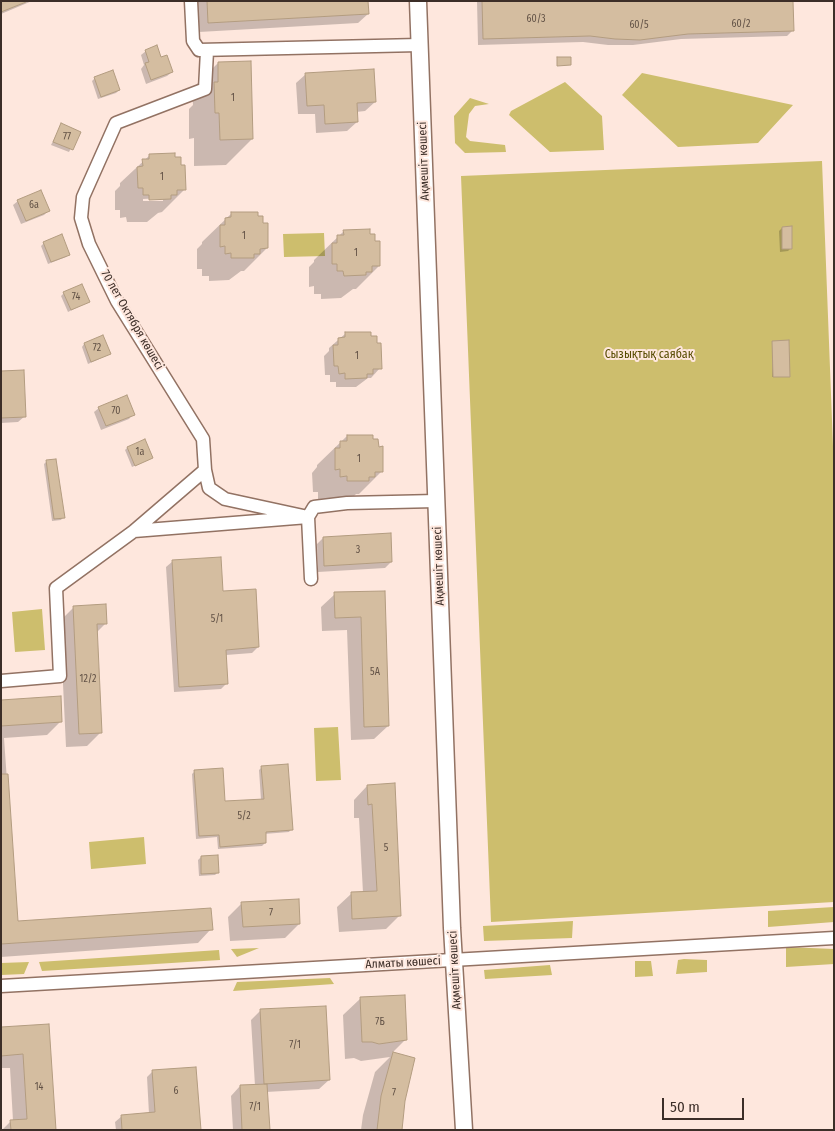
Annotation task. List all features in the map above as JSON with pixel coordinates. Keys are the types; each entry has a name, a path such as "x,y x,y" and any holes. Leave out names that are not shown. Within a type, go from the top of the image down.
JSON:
{"main road":[{"name":"Ақмешіт көшесі","path":"418,1 454,960 464,1130"}],"street":[{"path":"191,1 193,41 199,50 419,46"},
{"name":"70 лет Октября көшесі","path":"207,51 205,89 116,124 83,197 81,218 89,244 118,301 203,439 205,470 209,488 225,499 308,517"},
{"path":"1,680 60,676 56,588 134,531 205,470"},
{"path":"311,579 308,517 314,507 347,503 436,501"},
{"path":"134,531 308,517"},
{"name":"Алматы көшесі","path":"1,986 834,938"}],"green space":[{"path":"642,73 793,105 758,143 678,147 622,95"},
{"path":"565,82 602,116 604,150 550,152 509,115 511,111"},
{"path":"470,98 489,104 475,106 469,114 466,137 470,141 505,145 506,152 465,153 455,143 454,116"},
{"name":"Сызықтық саябақ","path":"822,161 834,472 834,902 491,922 461,176"},
{"path":"324,233 325,256 284,257 283,234"},
{"path":"42,609 45,650 15,652 12,612"},
{"path":"338,727 341,780 316,781 314,728"},
{"path":"144,837 146,864 91,869 89,842"},
{"path":"834,907 834,922 768,927 768,911"},
{"path":"573,921 572,938 484,941 483,926"},
{"path":"786,947 834,949 834,964 786,967"},
{"path":"259,948 237,957 231,949"},
{"path":"219,950 220,960 42,971 39,962"},
{"path":"678,960 707,960 707,972 676,974"},
{"path":"635,961 651,961 653,976 635,977"},
{"path":"29,962 24,974 1,975 1,963"},
{"path":"550,965 552,975 485,979 484,970"},
{"path":"330,978 334,984 233,991 237,982"}],"building":[{"path":"1,1 26,1 26,2 1,12"},
{"path":"207,1 368,1 369,14 208,23"},
{"path":"482,1 793,1 794,31 688,34 640,40 590,36 483,39"},
{"path":"157,45 161,57 167,55 173,72 151,80 145,63 149,62 145,50"},
{"path":"557,57 571,57 571,65 557,66"},
{"path":"251,61 253,139 220,140 219,113 215,113 214,82 218,82 218,62"},
{"path":"374,69 376,102 357,103 358,122 325,124 324,105 307,106 305,73"},
{"path":"113,70 120,90 101,97 94,77"},
{"path":"61,123 81,132 73,150 53,142"},
{"path":"175,153 175,157 181,157 181,165 185,165 186,190 177,190 177,195 171,195 171,199 149,200 149,195 143,195 143,188 138,188 137,167 143,166 142,159 149,159 149,154"},
{"path":"41,190 50,211 26,221 17,200"},
{"path":"231,212 258,212 258,216 263,216 263,223 268,223 268,248 260,249 260,254 254,254 254,258 231,258 231,253 225,254 225,246 220,247 220,225 225,225 225,218 231,217"},
{"path":"792,226 792,249 782,249 782,227"},
{"path":"370,229 370,234 375,234 375,241 380,241 380,266 372,266 372,272 366,272 366,275 344,276 343,271 337,271 337,264 332,264 332,243 337,243 337,235 344,235 343,230"},
{"path":"62,234 70,255 51,262 43,242"},
{"path":"82,284 90,302 71,310 63,292"},
{"path":"345,332 371,332 371,336 377,336 377,343 381,343 382,369 373,369 373,374 367,374 367,378 345,379 345,373 339,374 338,366 334,366 333,345 338,345 338,338 345,337"},
{"path":"103,335 111,354 91,362 84,343"},
{"path":"789,340 790,377 773,377 772,341"},
{"path":"24,370 26,417 1,418 1,371"},
{"path":"127,395 135,415 106,426 98,407"},
{"path":"347,435 373,435 373,439 378,439 379,447 383,446 383,472 375,472 375,477 369,477 369,481 347,481 347,476 340,477 340,469 335,470 335,448 340,448 340,441 347,441"},
{"path":"145,439 153,458 135,466 127,447"},
{"path":"56,459 65,518 54,519 46,460"},
{"path":"391,533 392,562 324,566 323,537"},
{"path":"221,557 223,591 256,589 259,647 226,650 228,684 179,687 172,560"},
{"path":"385,591 389,726 364,727 361,617 335,618 334,592"},
{"path":"106,604 107,624 97,624 102,733 79,734 73,606"},
{"path":"61,696 62,722 1,726 1,700"},
{"path":"288,764 293,830 266,832 266,843 220,847 219,835 199,836 194,770 223,768 225,801 264,799 261,766"},
{"path":"1,774 8,774 18,921 211,908 213,930 1,944"},
{"path":"395,783 401,916 352,919 351,892 377,891 372,804 368,805 367,785"},
{"path":"218,855 219,873 201,874 201,856"},
{"path":"299,899 300,924 243,927 241,902"},
{"path":"405,995 407,1040 379,1044 362,1042 360,997"},
{"path":"326,1006 330,1080 264,1084 260,1009"},
{"path":"49,1024 56,1130 11,1130 10,1120 27,1119 23,1054 1,1056 1,1027"},
{"path":"393,1052 415,1058 405,1101 402,1130 377,1130 381,1096"},
{"path":"196,1067 201,1130 122,1130 121,1115 155,1112 152,1070"},
{"path":"267,1084 270,1130 242,1130 240,1085"}]}
